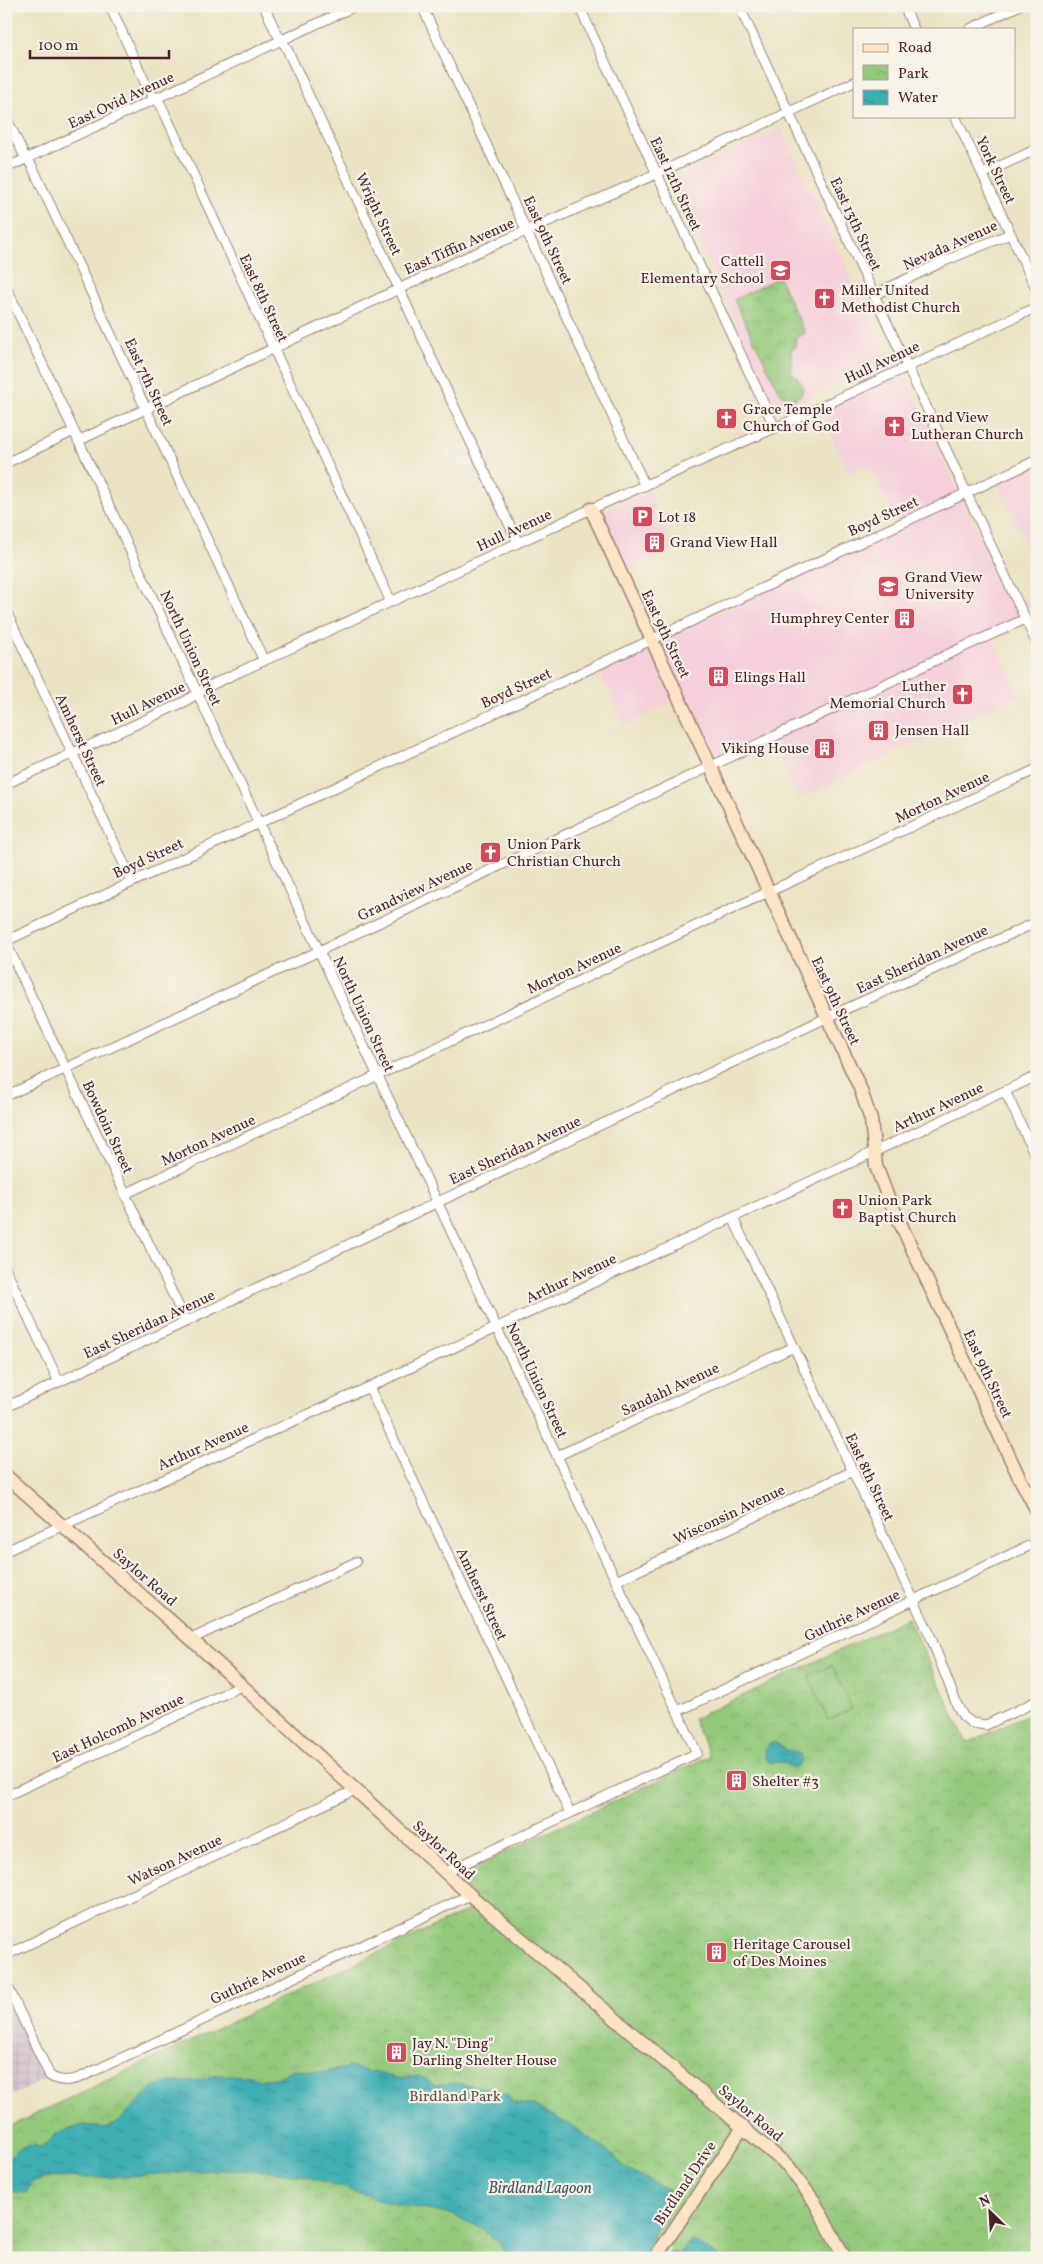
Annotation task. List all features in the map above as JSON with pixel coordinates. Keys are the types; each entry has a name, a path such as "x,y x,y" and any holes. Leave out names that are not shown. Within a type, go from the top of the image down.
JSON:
{"street":[{"name":"East 8th Street","path":"110,6 149,91 161,105 391,602"},
{"name":"Wright Street","path":"264,6 282,40 518,543"},
{"name":"East Ovid Avenue","path":"6,168 355,6"},
{"name":"East 9th Street","path":"422,6 645,486"},
{"name":"East 12th Street","path":"579,6 775,428"},
{"name":"East 13th Street","path":"739,6 1037,644"},
{"path":"904,6 914,28"},
{"path":"972,28 1018,6"},
{"name":"East Tiffin Avenue","path":"78,441 209,380 272,347 656,174 853,82"},
{"name":"East 7th Street","path":"6,117 28,159 147,409 264,661"},
{"name":"York Street","path":"956,118 1037,290"},
{"path":"983,174 1037,149"},
{"name":"Nevada Avenue","path":"874,295 942,262 1010,234"},
{"name":"North Union Street","path":"6,287 697,1753 570,1813"},
{"name":"Hull Avenue","path":"6,784 184,702 209,686 591,509 775,428 906,365 1037,307"},
{"path":"6,462 74,431"},
{"name":"Boyd Street","path":"6,942 258,822 1037,460"},
{"name":"East 9th Street","path":"591,509 866,1104 871,1120 874,1152 879,1174 890,1203 1018,1477 1037,1511"},
{"name":"Amherst Street","path":"6,611 132,881"},
{"name":"Grandview Avenue","path":"6,1096 1025,619"},
{"name":"Morton Avenue","path":"125,1194 768,892 1037,769"},
{"name":"East Sheridan Avenue","path":"6,1407 826,1018 1037,922"},
{"name":"Bowdoin Street","path":"6,942 186,1322"},
{"name":"Arthur Avenue","path":"6,1551 369,1387 1037,1076"},
{"path":"1005,1091 1037,1160"},
{"name":"East 8th Street","path":"733,1218 930,1635 963,1716 972,1723 980,1725 997,1721 1037,1700"},
{"path":"6,1270 59,1382"},
{"name":"Sandahl Avenue","path":"557,1456 794,1347"},
{"name":"Amherst Street","path":"369,1387 570,1813"},
{"name":"Wisconsin Avenue","path":"616,1582 853,1471"},
{"name":"Saylor Road","path":"6,1476 191,1639 470,1896 789,2167 814,2201 845,2258"},
{"name":"Guthrie Avenue","path":"678,1711 1037,1542"},
{"path":"191,1639 356,1562"},
{"name":"East Holcomb Avenue","path":"6,1796 241,1686"},
{"name":"Watson Avenue","path":"6,1955 355,1790"},
{"path":"444,1872 570,1813"},
{"name":"Guthrie Avenue","path":"6,1983 50,2076 57,2080 68,2082 470,1896"},
{"name":"Birdland Drive","path":"655,2258 743,2127"}],"shaded area":[{"name":"Cattell Elementary School","path":"781,128 890,360 778,412 670,181"},
{"name":"Grand View University","path":"902,373 1012,607 1037,596 1037,636 1025,612 989,629 1019,695 798,799 767,733 717,756 712,755 684,697 624,725 598,668 652,644 594,516 647,492 673,548 626,571 658,641 898,528 870,465 849,474 820,411"},
{"path":"1037,464 1037,567 997,483"},
{"path":"6,1997 46,2079 6,2098"}],"green space":[{"path":"779,277 805,333 795,339 796,347 791,349 791,371 804,386 801,395 791,401 783,396 778,389 734,300"},
{"name":"Birdland Park","path":"908,1618 967,1743 1037,1711 1037,2258 6,2258 6,2128 471,1909 477,1902 458,1878 460,1874 710,1756 693,1719"},
{"path":"832,1665 852,1709 828,1720 809,1676"}],"water":[{"path":"775,1742 786,1750 800,1754 801,1760 798,1766 793,1768 782,1762 771,1763 766,1759 764,1749 769,1744"},
{"name":"Birdland Lagoon","path":"350,2067 397,2078 419,2076 435,2086 455,2083 488,2088 507,2094 512,2102 534,2106 574,2127 615,2157 627,2170 672,2191 666,2217 656,2228 653,2236 670,2252 678,2254 691,2240 720,2258 507,2258 499,2242 491,2238 485,2230 454,2215 391,2203 306,2176 272,2171 214,2170 98,2178 48,2177 33,2181 26,2193 13,2192 6,2195 6,2160 17,2150 29,2145 40,2147 49,2142 55,2134 83,2125 105,2128 116,2124 153,2087 170,2082 194,2082 217,2075 253,2076 259,2080 280,2077 292,2070 325,2072"}],"pier":[{"path":"657,2237 671,2249 665,2258 643,2258"}],"place":[{"name":"Cattell Elementary School","path":"780,270"},
{"name":"Miller United Methodist Church","path":"825,299"},
{"name":"Grace Temple Church of God","path":"727,418"},
{"name":"Grand View Lutheran Church","path":"895,426"},
{"name":"Lot 18","path":"642,517"},
{"name":"Grand View Hall","path":"654,542"},
{"name":"Grand View University","path":"889,586"},
{"name":"Humphrey Center","path":"905,618"},
{"name":"Elings Hall","path":"718,677"},
{"name":"Luther Memorial Church","path":"962,695"},
{"name":"Jensen Hall","path":"879,730"},
{"name":"Viking House","path":"825,748"},
{"name":"Union Park Christian Church","path":"491,853"},
{"name":"Union Park Baptist Church","path":"842,1209"},
{"name":"Shelter #3","path":"736,1781"},
{"name":"Heritage Carousel of Des Moines","path":"717,1953"},
{"name":"Jay N. \"Ding\" Darling Shelter House","path":"396,2052"}]}
